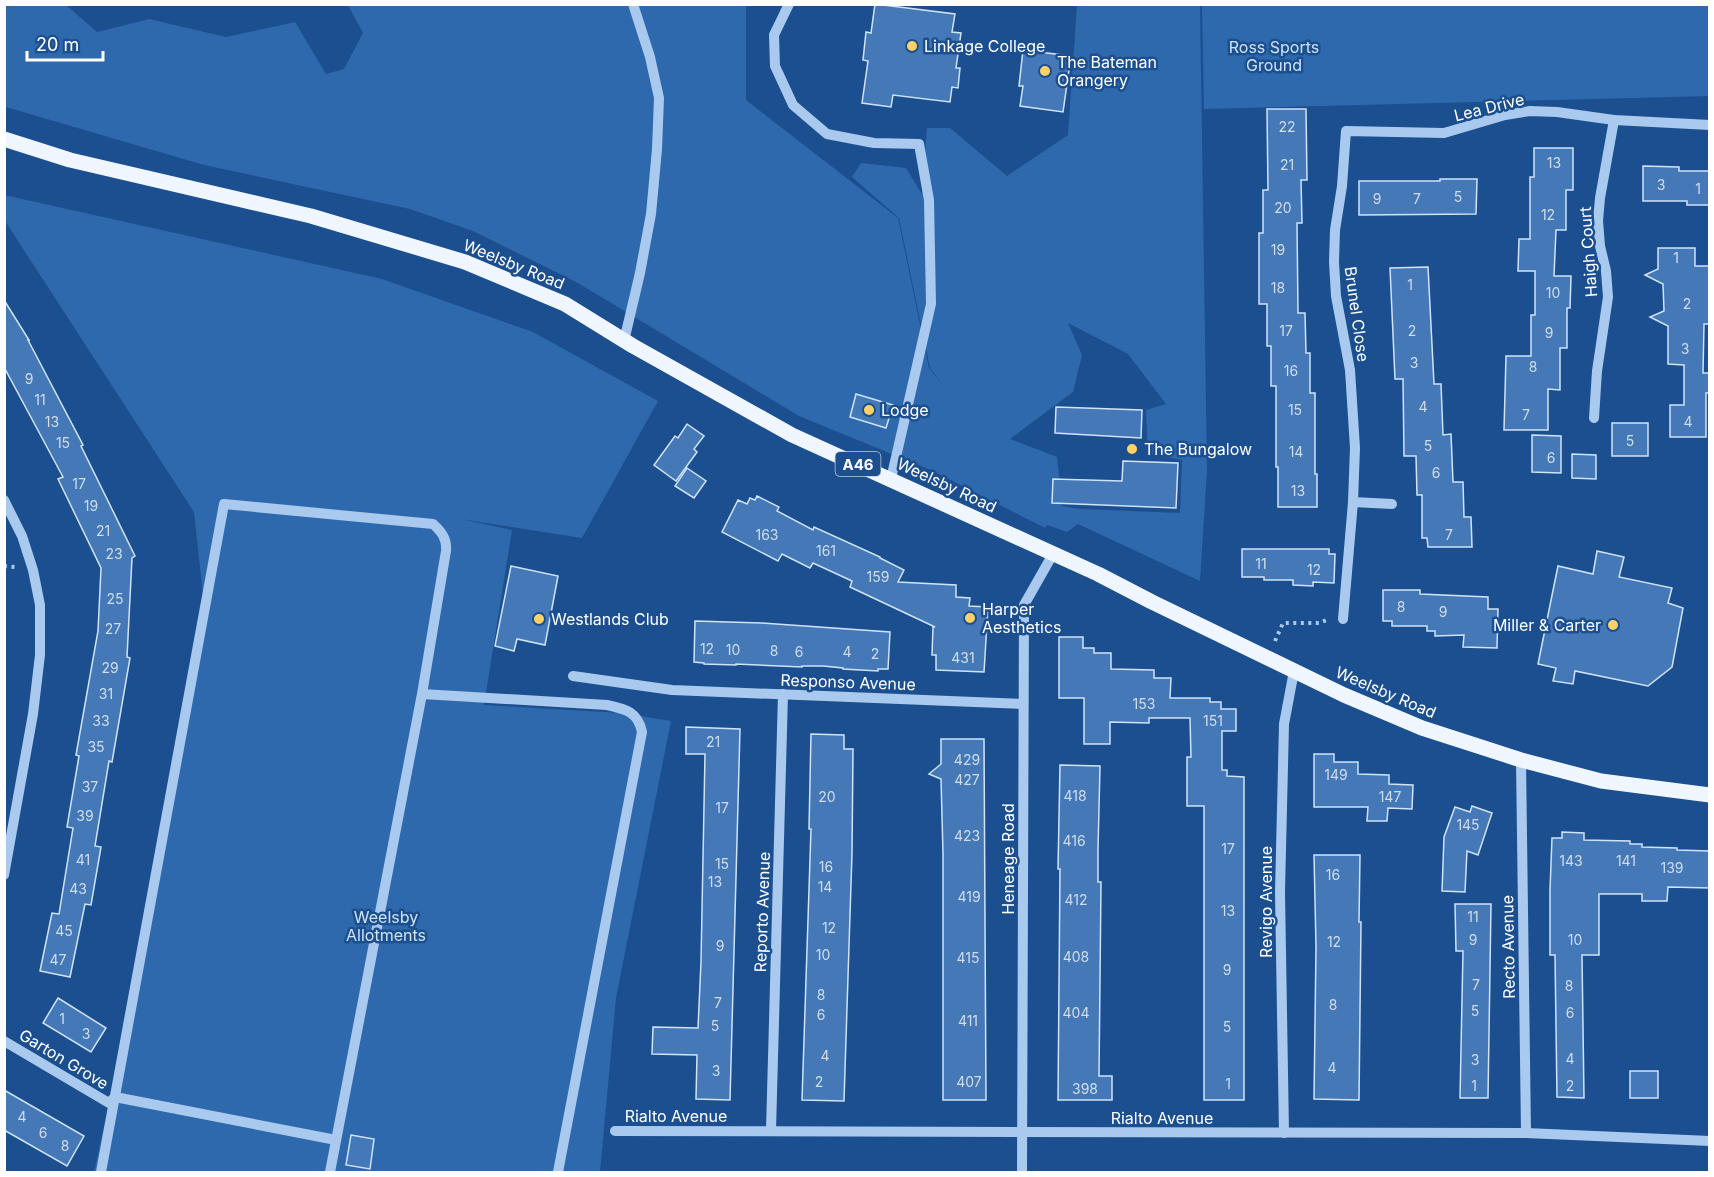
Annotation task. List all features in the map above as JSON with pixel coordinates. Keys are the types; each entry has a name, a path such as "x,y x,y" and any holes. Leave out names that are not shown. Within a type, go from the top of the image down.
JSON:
{"main road":[{"name":"Weelsby Road","path":"4,140 70,160 311,216 465,262 566,304 624,341 792,435 1098,574 1344,695 1422,728 1521,760 1601,780 1710,795"}],"street":[{"path":"624,341 651,214 658,139 659,98 651,57 633,4"},
{"path":"789,4 774,35 775,66 793,105 827,134 874,142 919,144 929,200 931,304 891,479"},
{"name":"Lea Drive","path":"1346,131 1444,133 1505,115 1530,111 1557,112 1614,120 1710,125"},
{"name":"Haigh Court","path":"1594,418 1597,371 1608,297 1598,220 1614,120"},
{"name":"Brunel Close","path":"1342,619 1353,502 1354,448 1350,370 1336,296 1334,262 1335,230 1342,186 1346,131"},
{"path":"4,500 22,536 33,570 40,605 40,655 33,714 4,875"},
{"path":"1353,502 1392,504"},
{"path":"101,1173 112,1100 224,504 433,524 447,541 422,694 330,1173"},
{"name":"Heneage Road","path":"1022,1173 1024,605 1053,554"},
{"name":"Revigo Avenue","path":"1284,1133 1280,892 1283,735 1294,671"},
{"name":"Responso Avenue","path":"573,676 672,690 1023,704"},
{"path":"422,694 608,705 625,709 633,714 640,723 642,732 558,1173"},
{"name":"Reporto Avenue","path":"771,1130 783,694"},
{"name":"Recto Avenue","path":"1521,760 1526,1133"},
{"name":"Garton Grove","path":"4,1041 112,1100 336,1140"},
{"name":"Rialto Avenue","path":"615,1131 1526,1133 1710,1141"}],"path":[{"path":"1268,658 1283,623 1319,623 1333,618 1342,619"}],"green space":[{"path":"5,5 66,5 97,32 149,19 226,37 295,22 326,74 344,69 363,33 348,5 746,5 746,100 898,218 929,368 945,388 930,368 899,218 852,177 861,163 906,168 922,194 927,128 950,128 1007,176 1068,135 1077,5 1200,5 1207,471 1200,581 1078,524 1067,532 1047,525 1045,528 933,471 799,416 578,283 473,231 410,209 204,165 5,106","holes":["1068,323 1128,354 1166,404 1146,410 1148,454 1182,460 1180,513 1080,509 1061,506 1057,457 1010,439 1073,392 1082,355"]},
{"name":"Ross Sports Ground","path":"1202,5 1709,5 1709,96 1204,109"},
{"name":"Weelsby Allotments","path":"4,195 382,279 533,332 658,401 582,538 461,519 512,530 484,705 622,713 671,721 616,998 600,1172 94,1172 109,1103 203,596 194,512 5,221"}],"building":[{"name":"Linkage College","path":"875,4 955,14 952,32 961,33 956,68 960,68 958,88 952,87 950,102 893,95 891,107 862,103 868,61 863,60 866,32 871,33"},
{"name":"The Bateman Orangery","path":"1023,50 1071,56 1063,112 1020,106 1023,86 1019,86"},
{"path":"1267,109 1306,109 1307,180 1301,180 1302,223 1297,223 1298,313 1305,313 1306,353 1310,353 1310,393 1315,393 1317,507 1278,507 1276,386 1271,386 1271,346 1267,346 1267,304 1259,304 1259,233 1263,233 1263,190 1268,190"},
{"path":"1534,148 1573,148 1573,190 1566,190 1566,230 1556,230 1554,276 1571,276 1570,308 1567,308 1567,348 1560,348 1560,390 1548,389 1548,430 1504,430 1506,356 1531,356 1531,315 1535,315 1535,271 1518,271 1519,239 1530,239 1530,177 1534,177"},
{"path":"1643,166 1679,167 1679,171 1710,171 1710,205 1687,205 1687,201 1643,201"},
{"path":"1440,179 1477,179 1476,214 1359,215 1359,181 1440,181"},
{"path":"1658,248 1695,248 1695,266 1709,266 1710,324 1704,324 1703,373 1710,373 1710,393 1706,393 1706,437 1670,437 1670,405 1684,405 1684,365 1668,364 1668,326 1650,317 1664,311 1663,284 1645,275 1658,269"},
{"path":"1428,267 1434,384 1441,384 1443,435 1451,434 1453,482 1463,482 1464,517 1471,517 1472,547 1428,547 1427,538 1422,538 1422,495 1417,495 1416,456 1404,456 1403,379 1395,379 1390,268"},
{"path":"4,300 29,340 83,445 81,446 135,556 132,558 127,657 130,658 95,846 101,847 91,905 85,904 70,977 40,971 52,913 59,914 73,828 67,827 79,756 76,755 98,631 101,568 58,479 63,477 4,367"},
{"name":"Lodge","path":"856,394 893,405 886,428 850,417"},
{"path":"1056,407 1142,410 1141,438 1055,433"},
{"path":"1612,423 1648,423 1648,456 1612,456"},
{"path":"687,424 704,436 694,449 697,452 676,481 654,465 675,436 678,438"},
{"path":"1532,435 1561,436 1561,473 1532,472"},
{"path":"1572,454 1596,455 1596,479 1572,478"},
{"path":"1123,461 1178,463 1176,508 1052,503 1053,479 1122,481"},
{"path":"687,468 706,481 694,498 675,486"},
{"path":"757,496 779,507 777,511 813,530 814,527 904,570 898,582 956,585 956,597 970,598 969,606 988,607 984,672 936,670 936,655 932,655 933,627 935,627 850,587 852,581 813,563 810,568 782,554 778,561 722,532 738,500 747,504 750,498 755,500"},
{"path":"1242,549 1329,549 1329,554 1335,554 1334,583 1313,582 1313,586 1293,585 1293,580 1242,577"},
{"name":"Miller & Carter","path":"1597,551 1624,557 1619,577 1672,588 1668,603 1683,608 1672,667 1648,686 1575,671 1573,684 1553,681 1556,668 1538,664 1558,566 1593,574"},
{"path":"511,566 558,576 545,645 517,639 514,651 495,646"},
{"path":"1383,590 1420,590 1420,594 1488,597 1488,609 1498,609 1497,648 1463,647 1464,635 1435,636 1435,631 1427,631 1427,626 1392,626 1392,621 1383,621"},
{"path":"695,621 890,632 888,669 878,669 878,671 823,666 694,662"},
{"path":"1059,637 1083,637 1083,648 1094,648 1094,653 1111,653 1111,669 1154,670 1154,678 1171,678 1170,698 1210,698 1210,702 1221,702 1221,709 1236,709 1236,731 1222,731 1222,770 1227,770 1227,776 1244,777 1244,1100 1204,1100 1204,806 1187,806 1187,757 1191,757 1190,718 1149,718 1149,723 1110,722 1110,744 1084,744 1084,698 1059,698"},
{"path":"686,727 740,729 730,1100 696,1099 697,1055 652,1054 653,1027 698,1028 705,754 686,754"},
{"path":"811,734 844,735 844,749 853,749 844,1101 802,1100 811,829 809,829"},
{"path":"941,739 984,739 986,1100 943,1100 941,779 929,774 941,764"},
{"path":"1314,754 1334,754 1334,762 1358,762 1358,774 1389,775 1389,784 1413,785 1412,809 1388,808 1387,821 1367,821 1368,807 1314,807"},
{"path":"1060,765 1100,766 1099,1076 1112,1076 1112,1100 1058,1100"},
{"path":"1472,806 1492,813 1478,855 1467,851 1465,892 1442,891 1444,837 1455,807 1470,812"},
{"path":"1562,832 1584,833 1584,840 1630,841 1630,844 1642,844 1642,847 1710,851 1710,888 1668,887 1667,901 1642,901 1642,894 1599,894 1599,955 1582,955 1584,1098 1557,1097 1555,955 1550,955 1550,890 1552,838 1562,838"},
{"path":"1314,855 1360,855 1359,1100 1314,1099 1316,947"},
{"path":"1455,904 1491,904 1488,1098 1460,1098 1463,951 1456,951"},
{"path":"58,998 106,1028 91,1052 43,1023"},
{"path":"1630,1071 1658,1071 1658,1098 1630,1098"},
{"path":"4,1090 84,1136 67,1166 4,1130"},
{"path":"351,1135 374,1139 370,1169 346,1165"}],"place":[{"name":"Linkage College","path":"912,46"},
{"name":"The Bateman Orangery","path":"1045,71"},
{"name":"Lodge","path":"869,410"},
{"name":"The Bungalow","path":"1132,449"},
{"name":"Harper Aesthetics","path":"970,618"},
{"name":"Westlands Club","path":"539,619"},
{"name":"Miller & Carter","path":"1613,625"}]}
